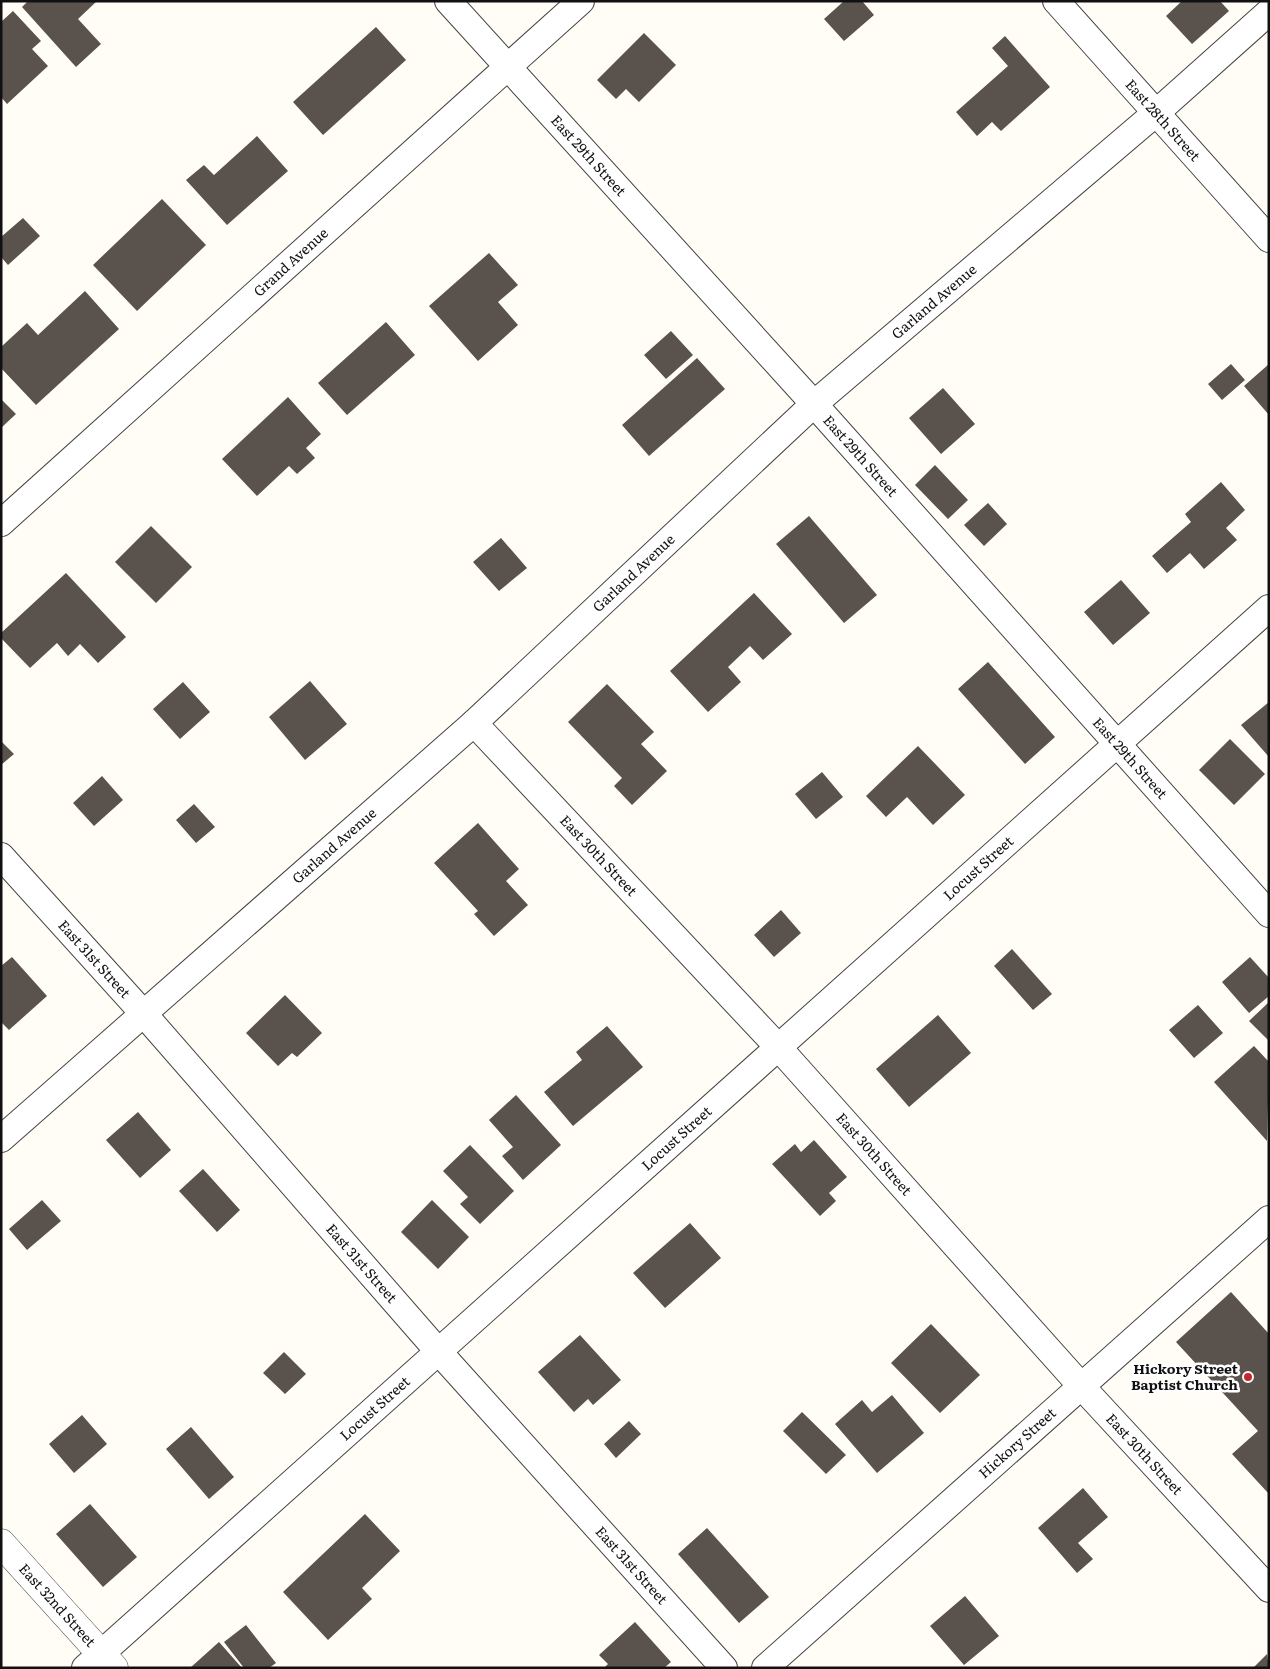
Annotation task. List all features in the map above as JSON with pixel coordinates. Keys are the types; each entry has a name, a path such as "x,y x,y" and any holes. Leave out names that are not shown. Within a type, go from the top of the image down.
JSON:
{"street":[{"name":"East 29th Street","path":"448,1 814,404 1116,745 1269,914"},
{"name":"Grand Avenue","path":"1,523 581,1"},
{"name":"East 28th Street","path":"1056,1 1269,239"},
{"name":"Garland Avenue","path":"1,1140 474,723 814,404 1157,112 1269,12"},
{"name":"Locust Street","path":"100,1663 438,1352 1269,608"},
{"name":"East 30th Street","path":"474,723 778,1047 1082,1387 1269,1589"},
{"name":"East 31st Street","path":"1,856 143,1013 438,1352 724,1668"},
{"name":"Hickory Street","path":"764,1668 1269,1219"},
{"name":"East 32nd Street","path":"1,1543 100,1663"}],"building":[{"path":"28,1 97,1 78,19 101,44 76,67 22,7"},
{"path":"844,1 862,1 874,15 844,41 824,19"},
{"path":"1182,1 1220,1 1229,11 1192,44 1166,16"},
{"path":"13,11 41,41 32,49 48,66 7,104 1,97 1,22"},
{"path":"376,27 406,60 323,135 293,102"},
{"path":"644,33 676,65 639,102 626,89 616,99 597,80"},
{"path":"1005,36 1050,87 1001,131 992,122 977,136 956,112 1008,66 992,48"},
{"path":"257,136 288,171 227,225 186,180 204,165 214,175"},
{"path":"162,199 206,245 137,311 93,265"},
{"path":"23,218 40,236 8,265 1,257 1,237"},
{"path":"489,253 518,285 498,302 518,325 478,361 429,306"},
{"path":"85,291 119,329 36,405 1,368 1,347 27,323 38,335"},
{"path":"386,322 415,355 347,415 318,383"},
{"path":"671,331 693,355 666,379 644,355"},
{"path":"697,358 725,389 649,456 622,425"},
{"path":"1231,364 1245,380 1222,400 1208,384"},
{"path":"1269,364 1269,415 1244,386"},
{"path":"943,388 975,424 941,454 909,418"},
{"path":"288,397 321,434 306,448 315,458 297,474 289,466 257,496 222,459"},
{"path":"1,399 16,414 1,428"},
{"path":"935,465 968,500 948,519 915,485"},
{"path":"1221,482 1245,510 1226,528 1237,540 1204,569 1190,553 1167,573 1152,556 1191,522 1185,514"},
{"path":"988,503 1007,524 984,546 964,525"},
{"path":"809,516 877,595 844,623 776,544"},
{"path":"151,526 192,567 156,603 115,562"},
{"path":"501,538 527,568 499,591 473,562"},
{"path":"66,573 126,637 98,663 80,644 68,656 57,643 30,668 1,638 1,633"},
{"path":"1121,580 1150,613 1113,645 1084,612"},
{"path":"754,593 792,634 763,660 750,646 728,667 741,682 708,712 670,671"},
{"path":"988,662 1055,737 1025,764 958,689"},
{"path":"310,681 347,724 305,760 269,717"},
{"path":"183,682 210,712 180,739 153,709"},
{"path":"607,684 654,732 641,744 667,771 632,805 614,786 622,778 568,722"},
{"path":"1269,702 1269,757 1241,725"},
{"path":"1230,739 1265,774 1234,805 1199,770"},
{"path":"1,741 14,754 1,765"},
{"path":"918,746 965,795 933,825 907,797 886,817 866,796"},
{"path":"822,772 843,797 816,819 795,794"},
{"path":"102,776 123,800 94,826 73,803"},
{"path":"194,804 215,827 196,843 176,820"},
{"path":"478,823 519,869 506,881 528,905 494,936 474,914 478,911 434,863"},
{"path":"781,910 801,933 774,957 754,935"},
{"path":"1012,949 1052,994 1033,1010 994,966"},
{"path":"12,957 47,996 9,1030 1,1022 1,966"},
{"path":"1250,957 1269,978 1269,996 1249,1013 1222,982"},
{"path":"285,995 322,1033 297,1057 292,1053 278,1066 246,1033"},
{"path":"1269,1002 1269,1041 1249,1021"},
{"path":"1198,1005 1223,1033 1194,1058 1169,1030"},
{"path":"938,1015 971,1053 909,1107 876,1069"},
{"path":"607,1026 643,1067 573,1126 544,1092 582,1060 576,1052"},
{"path":"1254,1046 1269,1062 1267,1141 1214,1082"},
{"path":"516,1095 561,1145 523,1180 502,1156 513,1147 489,1120"},
{"path":"138,1112 171,1150 140,1178 106,1140"},
{"path":"814,1140 847,1177 829,1193 836,1201 820,1216 772,1164 795,1144 801,1152"},
{"path":"470,1145 514,1191 480,1224 460,1204 468,1197 443,1171"},
{"path":"203,1169 240,1210 217,1232 179,1191"},
{"path":"42,1200 61,1221 27,1250 9,1229"},
{"path":"432,1200 469,1237 438,1269 401,1232"},
{"path":"690,1223 721,1258 665,1308 633,1273"},
{"path":"1231,1292 1269,1334 1269,1494 1232,1454 1258,1431 1176,1342"},
{"path":"931,1324 980,1375 940,1413 891,1363"},
{"path":"580,1335 621,1380 593,1405 588,1399 574,1412 538,1372"},
{"path":"284,1352 306,1374 285,1394 263,1373"},
{"path":"892,1395 924,1433 877,1473 835,1424 862,1400 872,1412"},
{"path":"802,1412 846,1455 826,1474 783,1431"},
{"path":"82,1415 107,1444 74,1473 49,1444"},
{"path":"629,1421 641,1434 616,1458 604,1444"},
{"path":"191,1427 234,1477 209,1499 166,1449"},
{"path":"1083,1488 1108,1517 1078,1543 1093,1559 1077,1573 1038,1528"},
{"path":"90,1504 137,1557 103,1587 56,1534"},
{"path":"365,1514 400,1551 362,1588 372,1599 328,1640 283,1592"},
{"path":"707,1528 769,1597 739,1623 678,1554"},
{"path":"965,1596 999,1636 964,1665 930,1626"},
{"path":"635,1622 671,1662 664,1668 604,1668 608,1664 599,1655"},
{"path":"246,1625 276,1663 269,1668 244,1668 224,1642"},
{"path":"219,1642 242,1668 190,1668"},
{"path":"1267,1654 1269,1668 1253,1668"}],"place":[{"name":"Hickory Street Baptist Church","path":"1248,1377"}]}
